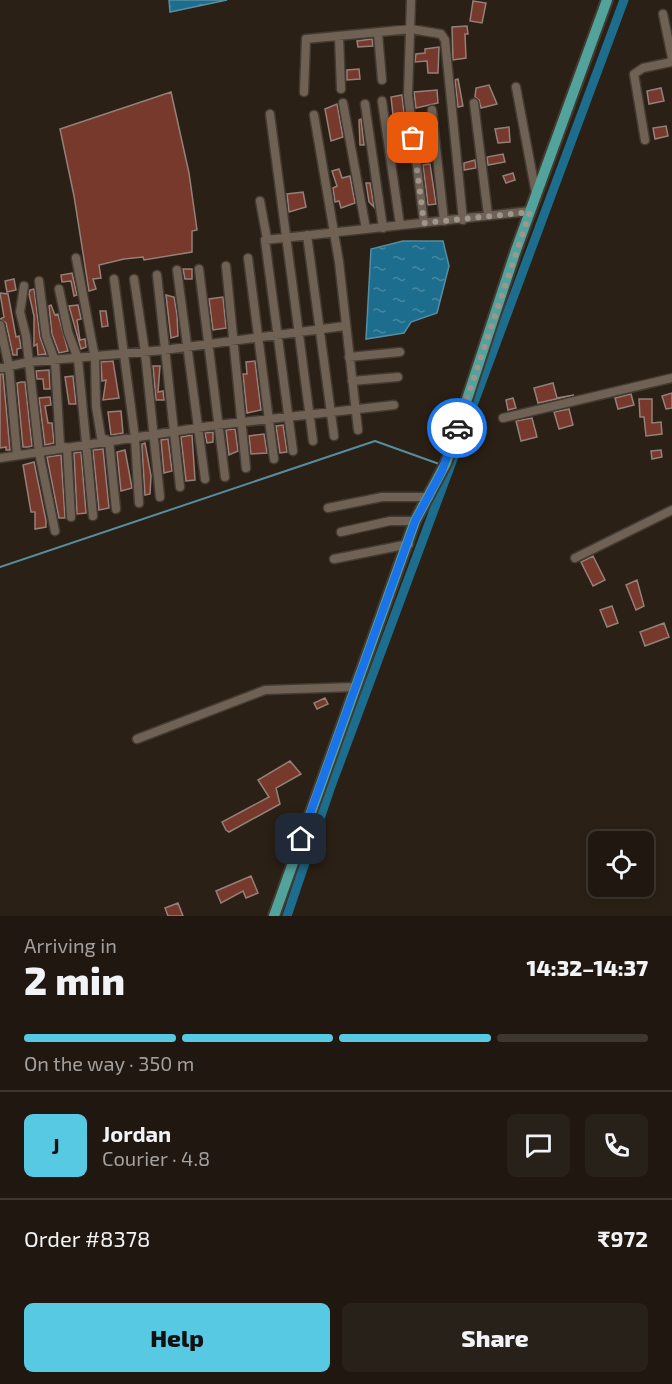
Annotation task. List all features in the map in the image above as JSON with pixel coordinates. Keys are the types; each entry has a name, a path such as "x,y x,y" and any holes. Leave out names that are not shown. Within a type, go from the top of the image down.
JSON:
{"main road":[{"path":"274,916 415,521 444,467 530,212 607,0"}],"street":[{"path":"411,0 408,95 424,223"},
{"path":"645,140 634,73 672,60 663,14"},
{"path":"304,92 304,40 378,34 411,28 441,34 445,40 463,220"},
{"path":"378,34 382,80"},
{"path":"339,37 341,89"},
{"path":"516,87 537,197"},
{"path":"382,100 400,225"},
{"path":"343,103 366,229"},
{"path":"474,103 488,215"},
{"path":"365,104 383,228"},
{"path":"432,110 444,221"},
{"path":"270,114 288,237 313,441"},
{"path":"314,115 334,232 358,430"},
{"path":"260,201 267,239 265,244 276,335 293,451"},
{"path":"267,239 530,212"},
{"path":"308,235 334,436"},
{"path":"76,258 95,358 96,406 101,437 109,441"},
{"path":"248,258 273,459"},
{"path":"226,266 246,468"},
{"path":"199,269 225,477"},
{"path":"177,270 205,479"},
{"path":"157,275 172,433 180,487"},
{"path":"114,279 135,438 139,503"},
{"path":"134,279 145,352 160,497"},
{"path":"39,281 46,336 55,361 60,445 67,448"},
{"path":"24,286 20,312 39,452 55,531"},
{"path":"59,289 68,332 78,359 88,444 93,516"},
{"path":"0,325 17,455"},
{"path":"5,368 28,362 95,358 345,326"},
{"path":"349,357 400,352"},
{"path":"352,381 398,376"},
{"path":"503,418 672,378"},
{"path":"0,458 218,425 394,405"},
{"path":"109,441 116,508"},
{"path":"67,448 71,517"},
{"path":"328,508 382,497 429,497"},
{"path":"574,558 672,510"},
{"path":"341,532 390,521 415,521"},
{"path":"334,559 409,543"},
{"path":"137,739 265,690 354,687"}],"water":[{"path":"169,0 227,0 170,12"},
{"path":"403,241 443,241 449,266 437,313 411,322 404,333 366,339 371,249"}],"building":[{"path":"473,1 486,3 482,23 470,21"},
{"path":"467,26 466,58 453,60 452,27"},
{"path":"372,39 373,46 358,47 357,41"},
{"path":"439,47 438,73 428,73 427,61 415,62 416,54 425,53 425,49"},
{"path":"359,69 360,79 347,80 347,70"},
{"path":"458,79 463,106 458,107 455,80"},
{"path":"489,85 497,104 481,108 479,100 475,97 476,88"},
{"path":"661,88 664,101 649,104 647,91"},
{"path":"437,90 438,103 416,108 414,92"},
{"path":"171,92 189,173 197,230 192,231 192,252 144,260 143,257 124,259 99,265 101,278 93,279 96,289 89,291 74,196 60,129"},
{"path":"402,95 404,113 397,115 399,125 405,124 408,149 396,151 391,97"},
{"path":"337,104 343,137 331,141 325,109"},
{"path":"361,119 364,145 360,145 359,120"},
{"path":"666,126 668,136 655,139 653,128"},
{"path":"509,127 510,142 498,143 495,129"},
{"path":"503,154 505,162 488,165 487,157"},
{"path":"475,160 476,168 464,170 464,163"},
{"path":"430,164 436,204 428,205 423,165"},
{"path":"339,169 342,178 350,176 355,203 341,208 339,201 335,202 333,188 337,186 332,171"},
{"path":"513,173 515,180 506,183 503,176"},
{"path":"366,183 370,183 374,207 369,202"},
{"path":"303,192 306,207 289,212 287,194"},
{"path":"183,269 192,269 192,279 185,279"},
{"path":"72,273 77,295 74,296 71,281 62,282 61,275"},
{"path":"14,279 16,290 7,292 5,281"},
{"path":"34,289 40,337 46,354 38,355 37,344 34,346 34,316 29,294 30,290"},
{"path":"0,293 8,294 16,337 19,336 21,348 17,349 17,355 13,355 6,323 0,319 4,317"},
{"path":"166,295 174,297 177,315 178,336 171,338"},
{"path":"223,297 226,328 213,330 209,299"},
{"path":"51,305 55,315 58,314 68,351 59,353 52,334 49,306"},
{"path":"78,305 81,319 77,320 80,340 85,339 86,347 81,349 69,306"},
{"path":"100,311 106,311 108,326 102,327"},
{"path":"113,361 119,398 103,400 106,380 102,381 101,362"},
{"path":"255,361 261,410 247,413 243,374 247,374 246,362"},
{"path":"153,366 160,366 158,392 163,391 164,400 156,400"},
{"path":"49,370 50,389 44,389 43,379 37,379 36,371"},
{"path":"0,374 3,374 10,450 6,450 6,447 0,448"},
{"path":"73,376 76,404 69,404 65,377"},
{"path":"25,382 32,446 28,447 23,447 17,383"},
{"path":"553,383 557,398 574,395 538,403 534,388"},
{"path":"672,393 672,408 666,409 662,396"},
{"path":"631,394 634,405 618,409 615,398"},
{"path":"50,397 51,405 45,406 48,423 52,423 54,443 45,445 39,398"},
{"path":"513,398 516,408 508,410 506,400"},
{"path":"639,399 652,399 652,423 661,422 662,434 646,436 644,417 640,417"},
{"path":"569,409 573,425 559,429 554,412"},
{"path":"121,411 123,433 111,435 108,412"},
{"path":"532,418 537,437 521,441 516,421"},
{"path":"283,425 287,452 280,453 276,426"},
{"path":"235,429 238,451 229,455 226,430"},
{"path":"213,432 213,442 207,443 205,433"},
{"path":"264,434 267,453 251,454 249,436"},
{"path":"192,435 195,480 186,481 181,437"},
{"path":"168,439 172,471 164,473 161,440"},
{"path":"145,443 151,476 150,494 145,495 142,444"},
{"path":"103,449 109,508 99,510 93,450"},
{"path":"125,450 132,488 121,491 117,452"},
{"path":"661,450 662,457 652,459 651,451"},
{"path":"81,452 86,513 77,514 74,453"},
{"path":"61,455 65,518 59,518 47,457"},
{"path":"34,462 46,521 46,527 35,529 35,512 31,512 23,465"},
{"path":"593,556 605,580 593,586 581,562"},
{"path":"637,580 644,606 636,610 626,585"},
{"path":"612,606 618,623 607,627 600,610"},
{"path":"664,623 669,637 645,646 640,632"},
{"path":"325,698 328,704 317,709 314,703"},
{"path":"290,761 301,774 276,788 280,804 229,832 226,830 222,822 269,797 258,780"},
{"path":"251,876 258,893 246,898 243,891 221,903 216,891"},
{"path":"178,903 183,916 168,916 165,908"}],"waterway":[{"path":"287,916 330,789 624,0"},
{"path":"0,567 375,441 442,465"}],"way so far":[{"path":"413,138 424,223 530,212 457,428"}],"route":[{"path":"301,839 415,521 446,463 457,428"}]}
